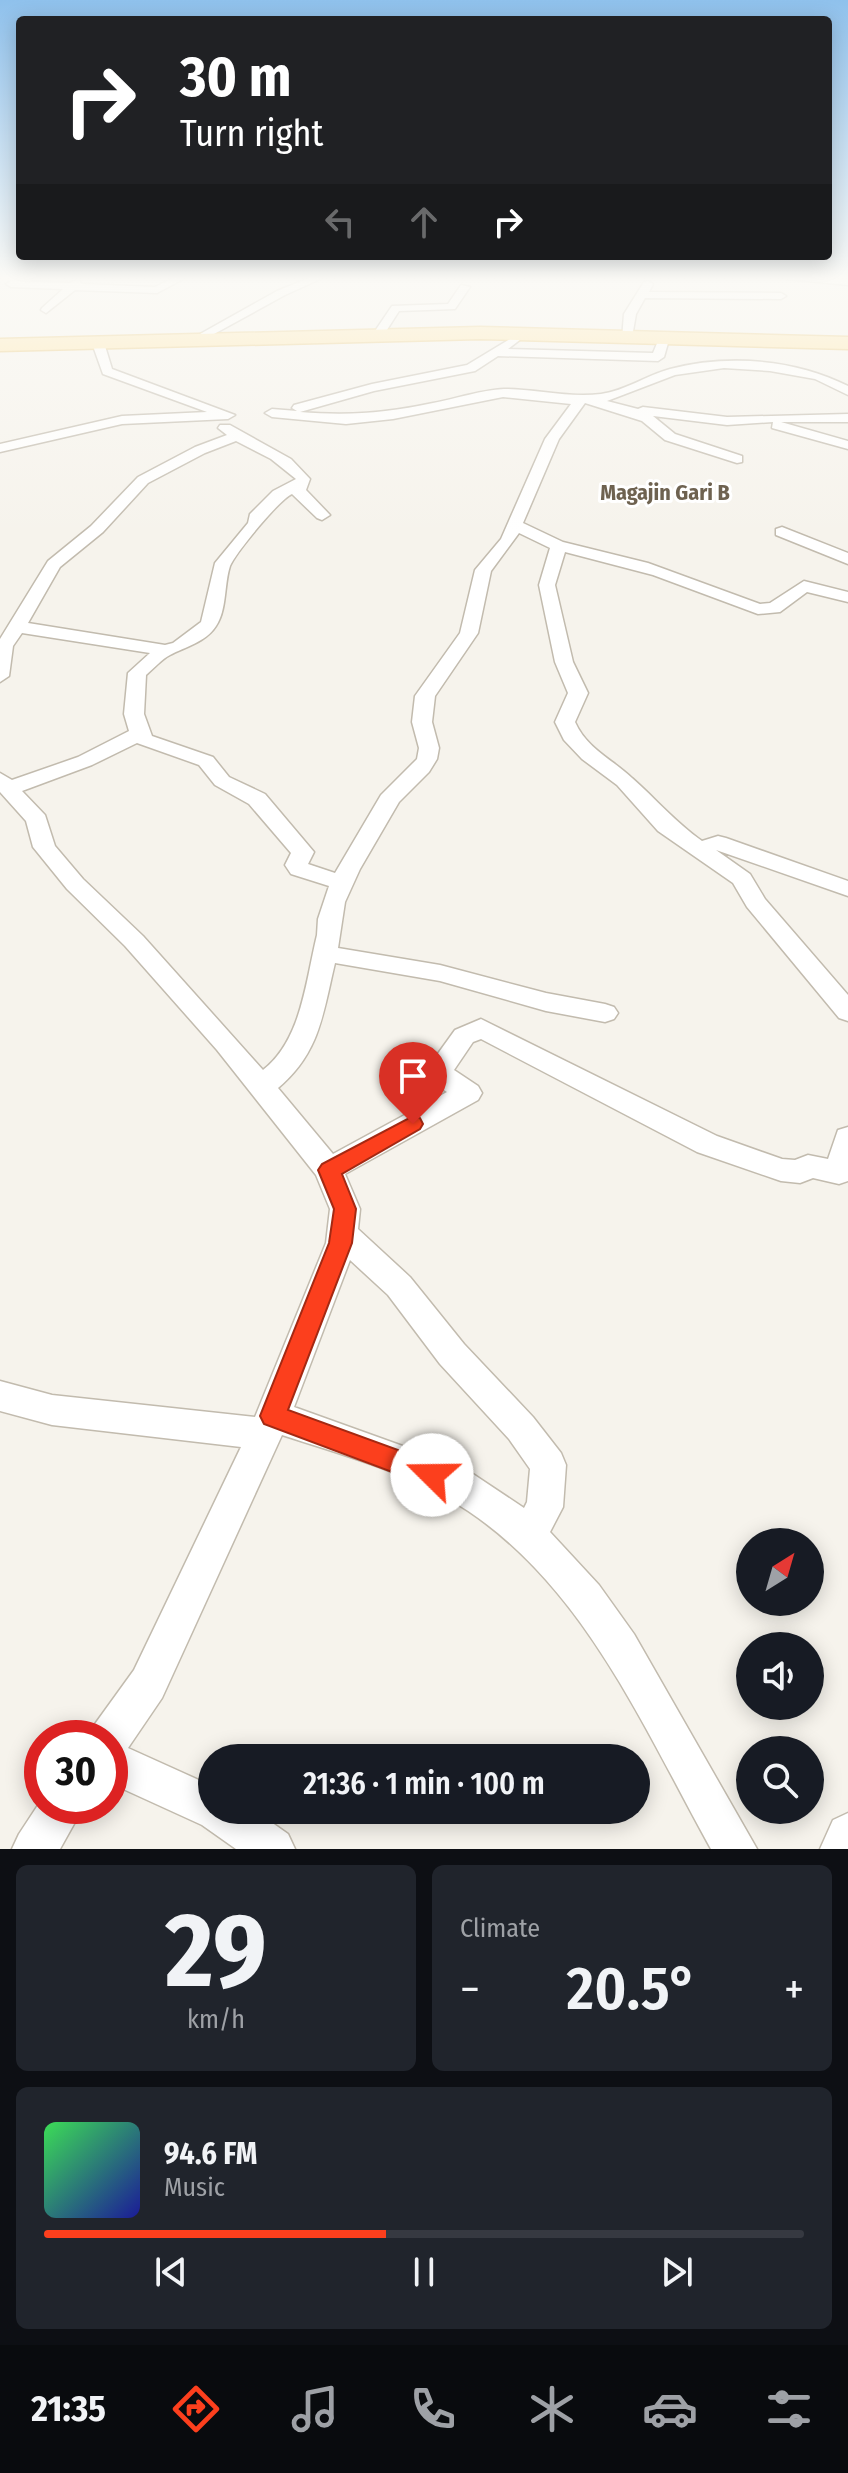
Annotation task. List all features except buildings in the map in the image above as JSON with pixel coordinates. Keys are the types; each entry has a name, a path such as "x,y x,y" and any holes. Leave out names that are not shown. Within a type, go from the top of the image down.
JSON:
{"street":[{"path":"104,362 107,371 231,424 274,451 302,476 298,491 322,515"},
{"path":"480,362 450,374 372,388 348,397 272,413 346,420 393,415 503,393 607,404 664,427 670,437 737,459"},
{"path":"575,401 608,397 672,372 724,364 770,367 819,376 848,391"},
{"path":"261,1087 288,1065 303,1041 329,935 328,918 348,870 389,800 422,768 427,759 429,748 422,722 425,696 469,633 483,570 502,550 516,525 552,439 575,401"},
{"path":"643,411 727,421 751,418 848,418"},
{"path":"751,418 848,445"},
{"path":"0,448 122,420 231,424"},
{"path":"0,676 4,646 54,564 97,529 143,480 200,450 231,424"},
{"path":"17,627 165,650 179,647 209,624 223,563 256,523 255,517 278,494 299,486"},
{"path":"516,525 558,548 623,560 758,609 774,608 804,586 848,597"},
{"path":"782,532 848,559"},
{"path":"558,548 547,585 564,662 578,693 565,722 571,736 589,755 624,781 666,826 742,879 763,913 848,1012"},
{"path":"165,650 137,673 140,687 133,705 133,717 145,740 206,761 222,781 257,799 303,852 296,865 299,869 343,883"},
{"path":"123,1720 148,1684 269,1425 342,1233 345,1209 329,1170 226,1043 134,941 75,884 44,847 37,820 5,783 85,761 140,733"},
{"path":"699,848 718,843 848,889"},
{"path":"323,953 440,973 546,1002 605,1013"},
{"path":"329,1170 468,1093 438,1073 464,1036 481,1028 674,1129 781,1170 800,1172 808,1166 839,1173 848,1138"},
{"path":"342,1233 399,1286 452,1354 521,1428 548,1465 545,1507 527,1535"},
{"path":"0,1396 52,1410 269,1425 357,1444 460,1486 494,1507 527,1535 582,1595 631,1661 735,1849"},
{"path":"128,1769 198,1801"},
{"path":"34,1849 51,1824"},
{"path":"237,1824 273,1849"},
{"path":"842,1849 848,1835"}],"district":[{"name":"Magajin Gari B","path":"665,492"}],"route":[{"path":"413,1124 329,1170 345,1209 341,1243 273,1416 357,1444 432,1475"}]}
